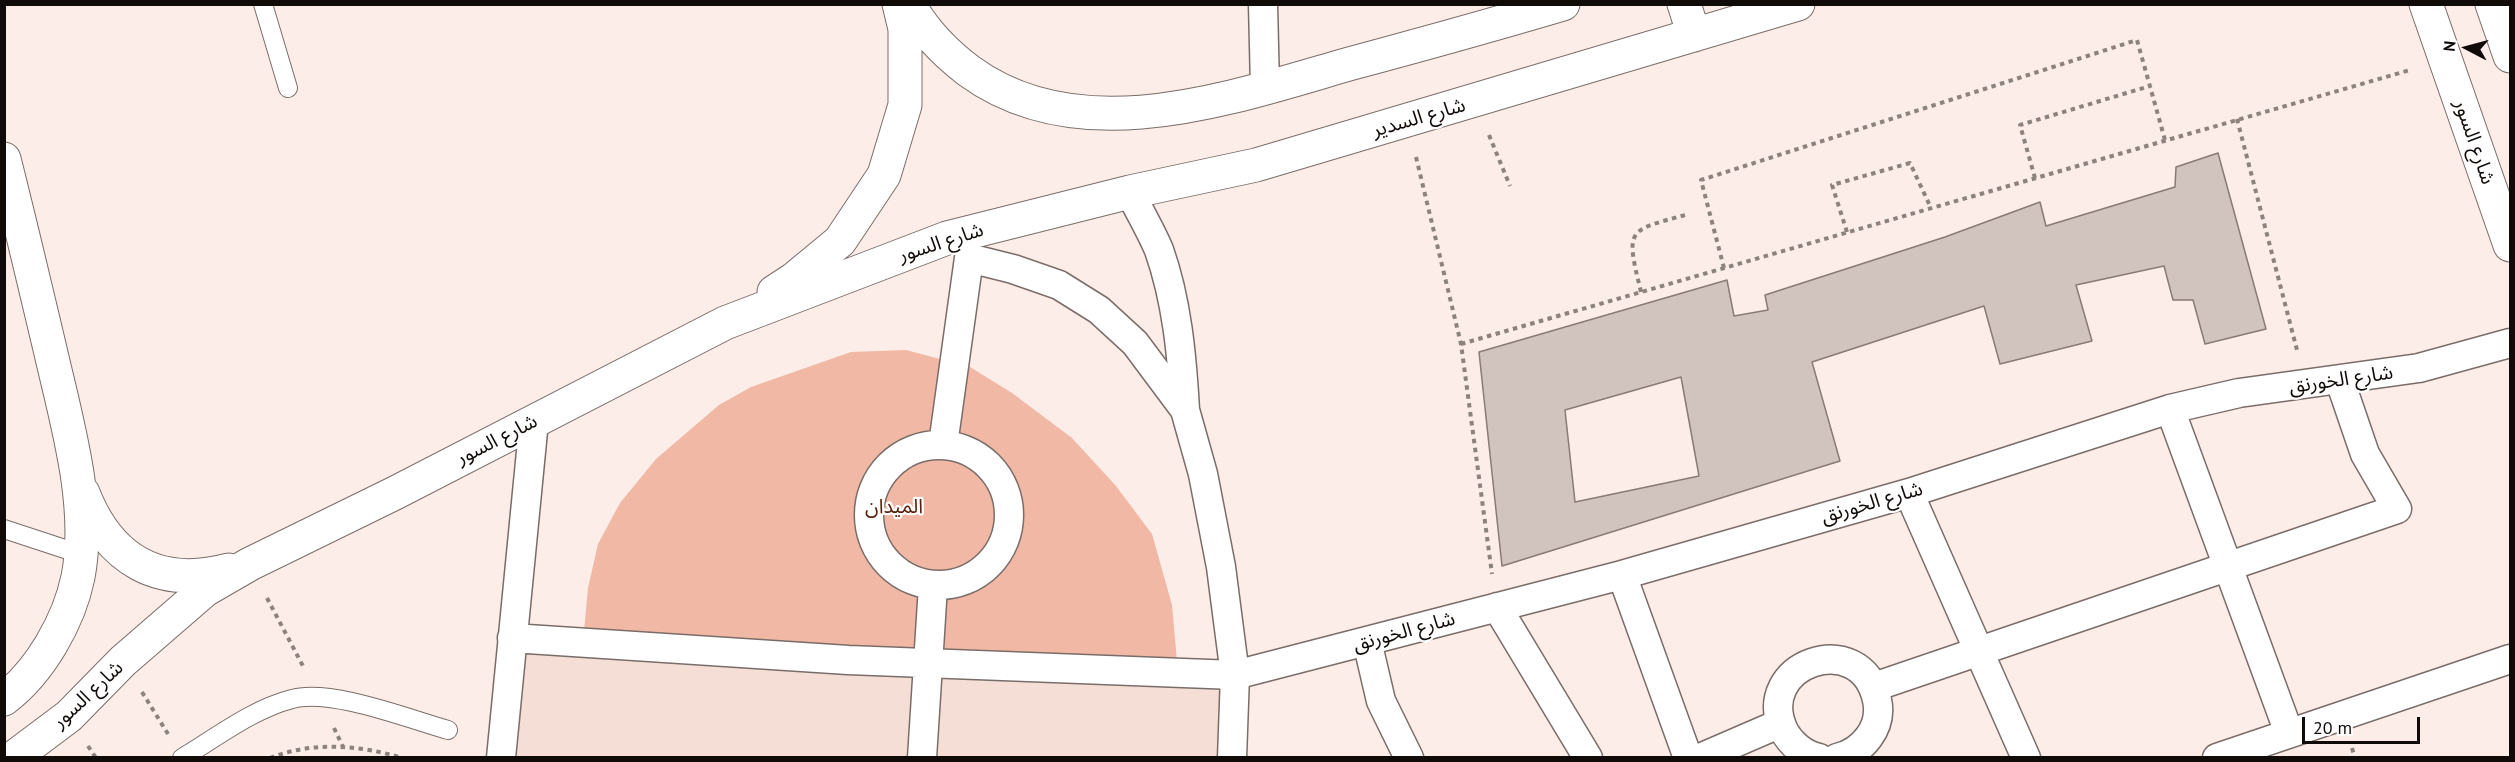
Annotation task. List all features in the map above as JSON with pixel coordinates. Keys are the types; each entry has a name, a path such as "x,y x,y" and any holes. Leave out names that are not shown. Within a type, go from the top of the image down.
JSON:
{"main road":[{"path":"725,323 794,279 840,241 884,175 905,105 905,29 899,4"},
{"path":"909,4 918,20 944,52 989,85 1034,103 1083,113 1147,111 1214,101 1563,4"},
{"path":"1684,4 1694,35"},
{"name":"شارع السدير","path":"1035,215 1256,165 1798,4"},
{"name":"شارع السور","path":"2426,4 2511,245"},
{"path":"2492,4 2511,56"},
{"path":"4,159 69,430 76,478 80,554 71,602 55,637 11,694"},
{"name":"شارع السور","path":"12,758 69,716 123,661 206,590 250,564 725,323 947,238 1035,215"},
{"path":"76,478 93,520 111,543 134,562 156,571 183,576 211,575 250,564"}],"street":[{"path":"1263,4 1265,88"},
{"path":"1130,192 1158,250 1172,299 1182,354 1185,410 1203,474 1221,567 1235,675 1232,758"},
{"path":"943,445 969,258 1013,269 1059,285 1099,310 1135,343 1185,410"},
{"name":"شارع الخورنق","path":"512,638 928,664 1235,675 1622,575 1909,493 2170,409 2238,393 2306,386 2419,368 2511,343"},
{"path":"1874,687 2397,509 2365,454 2340,381"},
{"path":"2170,409 2289,733"},
{"path":"501,758 534,421"},
{"path":"943,445 965,450 984,461 999,478 1008,499 1010,521 1004,544 990,564 971,578 948,586 933,586 901,575 884,559 872,537 869,513 873,491 885,472 901,457 921,447 943,445"},
{"path":"1909,493 1981,650 2026,758"},
{"path":"1622,575 1688,758"},
{"path":"922,758 933,586"},
{"path":"1497,608 1588,758"},
{"path":"1367,641 1381,701 1409,758"},
{"path":"1819,758 1799,749 1788,738 1780,723 1778,706 1782,690 1791,676 1803,665 1819,659 1835,659 1851,664 1864,674 1874,687 1878,703 1877,720 1871,735 1860,747 1837,758"},
{"path":"2217,758 2511,659"},
{"path":"1700,758 1780,723"}],"lane":[{"path":"263,4 288,88"},
{"path":"4,529 80,554"},
{"path":"182,757 259,712 291,699 318,696 448,730"}],"path":[{"path":"1724,268 1701,180 2137,40 2165,140"},
{"path":"1461,344 2446,60"},
{"path":"2035,178 2020,124 2150,86"},
{"path":"1475,101 1509,186"},
{"path":"2236,119 2306,386"},
{"path":"1407,121 1461,344 1497,608"},
{"path":"1846,232 1832,185 1910,163 1931,208"},
{"path":"1641,292 1630,249 1633,235 1642,227 1689,214"},
{"path":"250,564 343,747"},
{"path":"123,661 182,757"},
{"path":"270,758 288,751 328,746 369,748 403,758"}],"shaded area":[{"path":"512,638 1235,675 1233,757 501,758"}],"green space":[{"name":"الميدان","path":"906,350 970,367 1012,393 1072,438 1116,486 1152,534 1172,605 1178,673 583,642 588,588 598,544 620,503 656,459 719,405 751,387 851,352"}],"building":[{"path":"2218,153 2266,329 2205,344 2193,300 2173,300 2164,266 2076,285 2092,341 2000,364 1984,306 1812,362 1840,461 1502,566 1479,352 1727,280 1734,316 1768,310 1765,295 1945,237 2040,202 2046,226 2175,187 2176,167","holes":["1681,377 1699,476 1575,502 1565,410"]}]}
